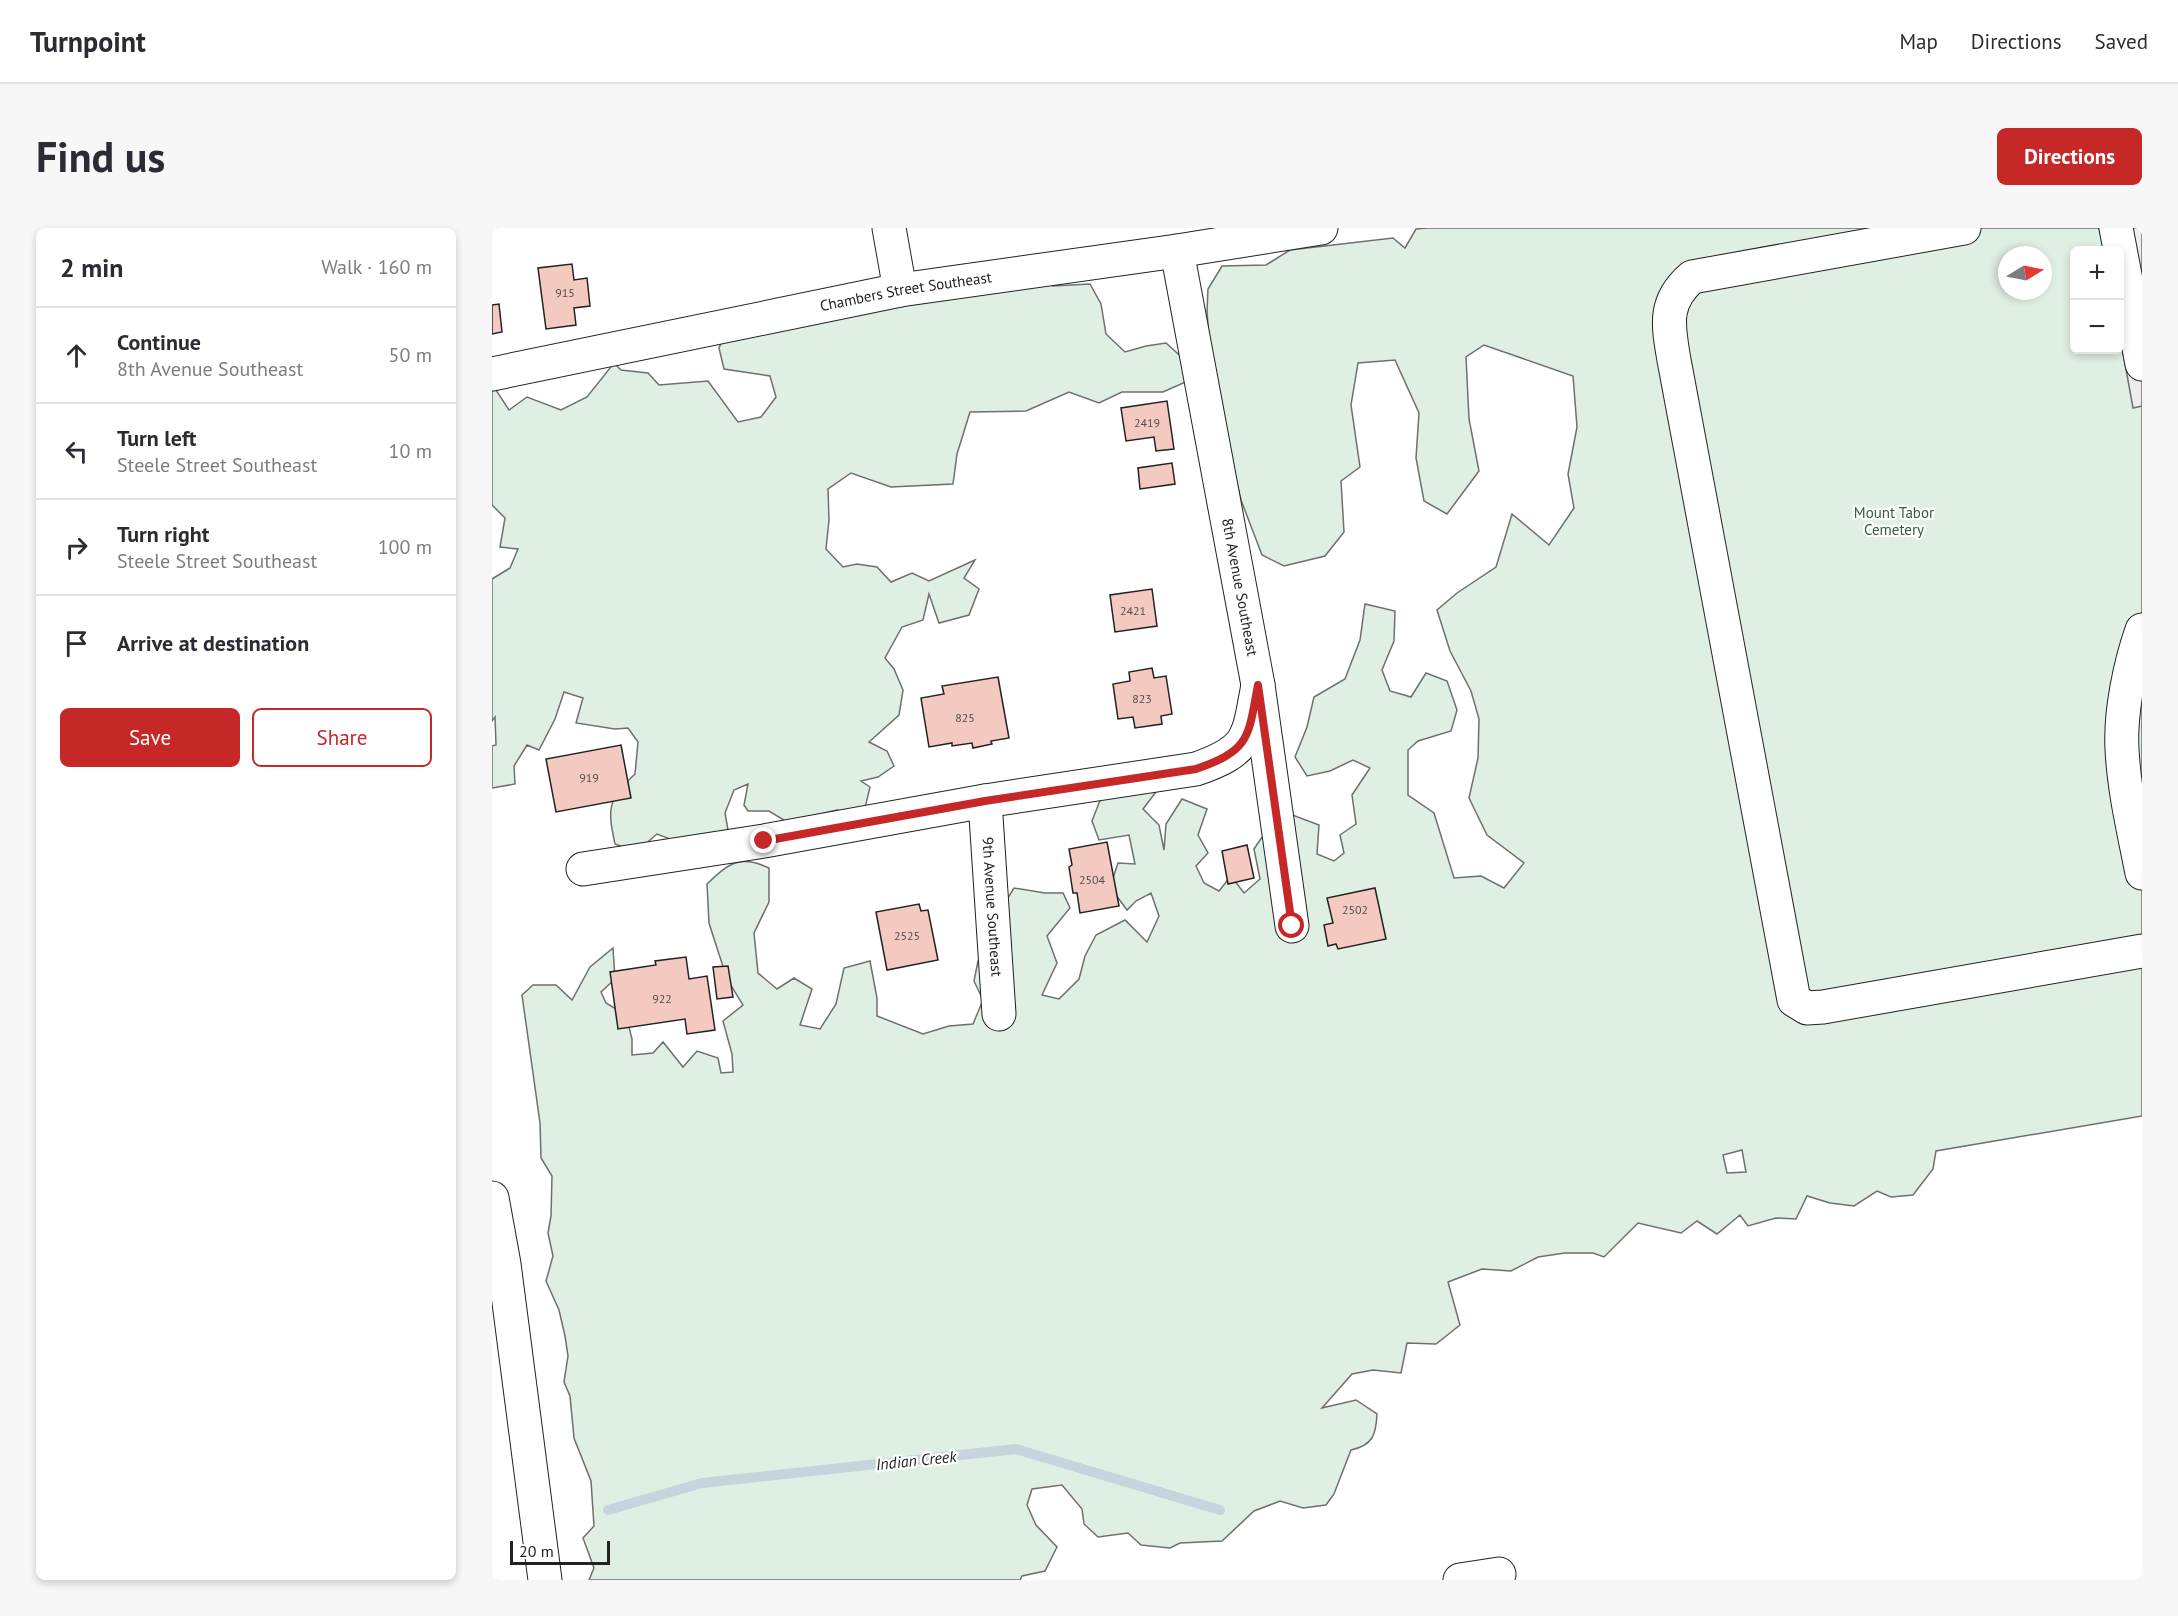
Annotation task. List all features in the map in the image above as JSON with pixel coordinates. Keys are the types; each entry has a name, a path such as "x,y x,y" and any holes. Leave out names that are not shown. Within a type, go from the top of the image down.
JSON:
{"main road":[{"path":"889,228 900,290"},
{"name":"Chambers Street Southeast","path":"492,374 900,290 1321,228"},
{"path":"1964,228 1692,277 1678,288 1670,310 1672,348 1794,1000 1807,1008 1823,1007 2142,951"},
{"path":"2116,228 2142,364"},
{"name":"8th Avenue Southeast","path":"1177,251 1258,685 1292,926"},
{"path":"2142,630 2126,699 2122,748 2128,800 2142,873"},
{"path":"583,869 764,841 985,801 1196,769 1220,761 1238,750 1250,728 1258,685"},
{"name":"9th Avenue Southeast","path":"985,801 999,1014"},
{"path":"492,1198 504,1264 545,1580"},
{"path":"1460,1580 1499,1574"}],"green space":[{"name":"Mount Tabor Cemetery","path":"1427,228 2142,228 2142,1116 1936,1151 1933,1169 1913,1195 1891,1197 1877,1191 1854,1206 1830,1203 1807,1196 1796,1219 1776,1218 1748,1226 1740,1215 1717,1234 1697,1221 1681,1233 1638,1223 1604,1257 1593,1253 1565,1253 1538,1257 1511,1271 1482,1269 1448,1282 1460,1325 1436,1344 1407,1343 1401,1373 1373,1370 1352,1374 1322,1408 1356,1400 1377,1414 1376,1428 1372,1438 1364,1445 1351,1450 1334,1494 1326,1505 1303,1508 1280,1501 1254,1511 1222,1541 1180,1543 1170,1548 1141,1545 1128,1533 1098,1537 1084,1524 1082,1509 1062,1485 1032,1489 1027,1505 1036,1525 1057,1547 1045,1571 1022,1576 1020,1580 589,1580 594,1568 583,1538 594,1526 591,1481 574,1438 570,1396 564,1382 568,1356 565,1336 559,1310 546,1281 553,1256 548,1233 551,1216 552,1176 541,1158 540,1123 522,995 533,985 556,985 572,1000 590,967 613,948 615,979 601,992 606,1003 626,1015 632,1039 632,1055 653,1053 663,1042 683,1067 697,1051 718,1058 721,1073 733,1072 732,1054 723,1021 743,1005 727,979 709,923 707,884 728,866 750,862 769,868 769,902 754,933 758,973 777,989 794,978 812,989 800,1025 820,1029 836,1004 844,968 870,961 877,998 877,1016 923,1034 949,1026 973,1024 983,1000 974,981 978,961 1011,943 998,914 1014,888 1045,893 1063,893 1070,908 1047,936 1057,963 1042,995 1059,999 1079,979 1085,956 1096,935 1125,920 1147,942 1159,916 1151,893 1136,901 1127,910 1110,887 1118,863 1135,864 1129,835 1099,840 1092,821 1118,767 1159,788 1143,809 1159,825 1164,850 1166,824 1182,799 1207,809 1198,835 1208,853 1196,866 1204,883 1219,891 1231,876 1244,893 1260,879 1254,849 1268,828 1290,814 1319,825 1317,854 1334,861 1344,853 1340,835 1356,824 1352,795 1370,768 1353,760 1330,771 1307,776 1295,757 1307,727 1314,697 1345,679 1360,640 1365,604 1395,611 1394,641 1382,670 1390,691 1411,697 1426,673 1447,681 1457,710 1451,731 1418,741 1408,750 1408,795 1434,813 1454,878 1481,876 1504,888 1524,863 1487,835 1469,798 1478,758 1479,719 1471,691 1450,651 1437,610 1457,593 1496,567 1512,514 1549,545 1574,508 1568,474 1577,427 1573,376 1484,345 1466,357 1469,419 1479,471 1447,514 1424,501 1416,458 1419,413 1395,360 1358,363 1351,405 1360,467 1341,481 1344,532 1325,556 1284,566 1262,555 1241,500 1212,377 1207,311 1208,289 1222,266 1266,265 1290,250 1393,238 1405,248 1416,229","holes":["1742,1150 1746,1172 1727,1173 1723,1155"]},
{"path":"1004,268 1053,286 1090,284 1101,304 1106,334 1125,352 1166,343 1187,362 1190,380 1163,392 1122,392 1099,403 1069,392 1026,411 970,412 957,454 953,484 891,487 851,473 828,489 829,520 826,549 843,567 857,564 877,567 891,582 912,573 929,581 975,560 964,578 979,589 969,615 939,623 929,594 923,620 902,627 885,658 894,669 903,690 899,715 869,742 887,751 894,766 878,777 861,781 870,787 865,808 850,813 837,810 787,822 769,811 748,811 744,805 748,784 734,790 725,813 728,830 678,842 657,834 636,852 615,844 611,821 612,805 619,791 635,774 638,742 628,728 615,729 576,723 583,698 564,692 555,719 539,750 527,745 514,766 515,784 492,788 492,746 496,745 495,717 492,721 492,579 510,568 518,549 500,547 505,518 492,505 492,388 496,390 509,410 527,397 561,410 587,397 614,363 621,370 648,373 659,385 708,381 738,422 761,417 776,397 770,376 724,369 719,348 731,318"}],"shaded area":[{"path":"2099,228 2142,228 2142,406 2133,408 2123,354 2124,246 2103,246"}],"building":[{"path":"572,264 574,280 587,278 590,306 574,308 576,325 546,329 538,268"},
{"path":"499,304 502,332 492,334 492,305"},
{"path":"1167,401 1174,449 1156,451 1154,437 1126,441 1121,408"},
{"path":"1172,463 1175,484 1140,489 1138,468"},
{"path":"1152,589 1157,626 1115,632 1110,595"},
{"path":"1152,668 1154,678 1166,676 1172,714 1161,716 1162,724 1135,728 1133,717 1118,719 1113,684 1130,681 1129,672"},
{"path":"998,677 1009,738 991,741 992,744 973,748 972,743 952,746 952,743 929,747 921,698 944,694 942,686"},
{"path":"621,745 631,798 556,812 546,759"},
{"path":"1107,842 1119,906 1080,913 1077,893 1073,893 1069,849"},
{"path":"1247,845 1254,878 1228,884 1222,851"},
{"path":"1375,888 1386,939 1338,949 1336,944 1328,946 1324,925 1333,923 1327,898"},
{"path":"919,904 921,911 928,910 938,960 887,970 876,912"},
{"path":"686,957 689,979 707,976 715,1030 687,1034 685,1019 618,1029 610,972 656,965 655,961"},
{"path":"728,966 733,997 717,999 713,967"}],"waterway":[{"name":"Indian Creek","path":"608,1510 702,1483 1016,1449 1220,1510"}],"route":[{"path":"764,841 985,801 1196,769 1220,761 1238,750 1250,728 1258,685 1292,926"}]}
